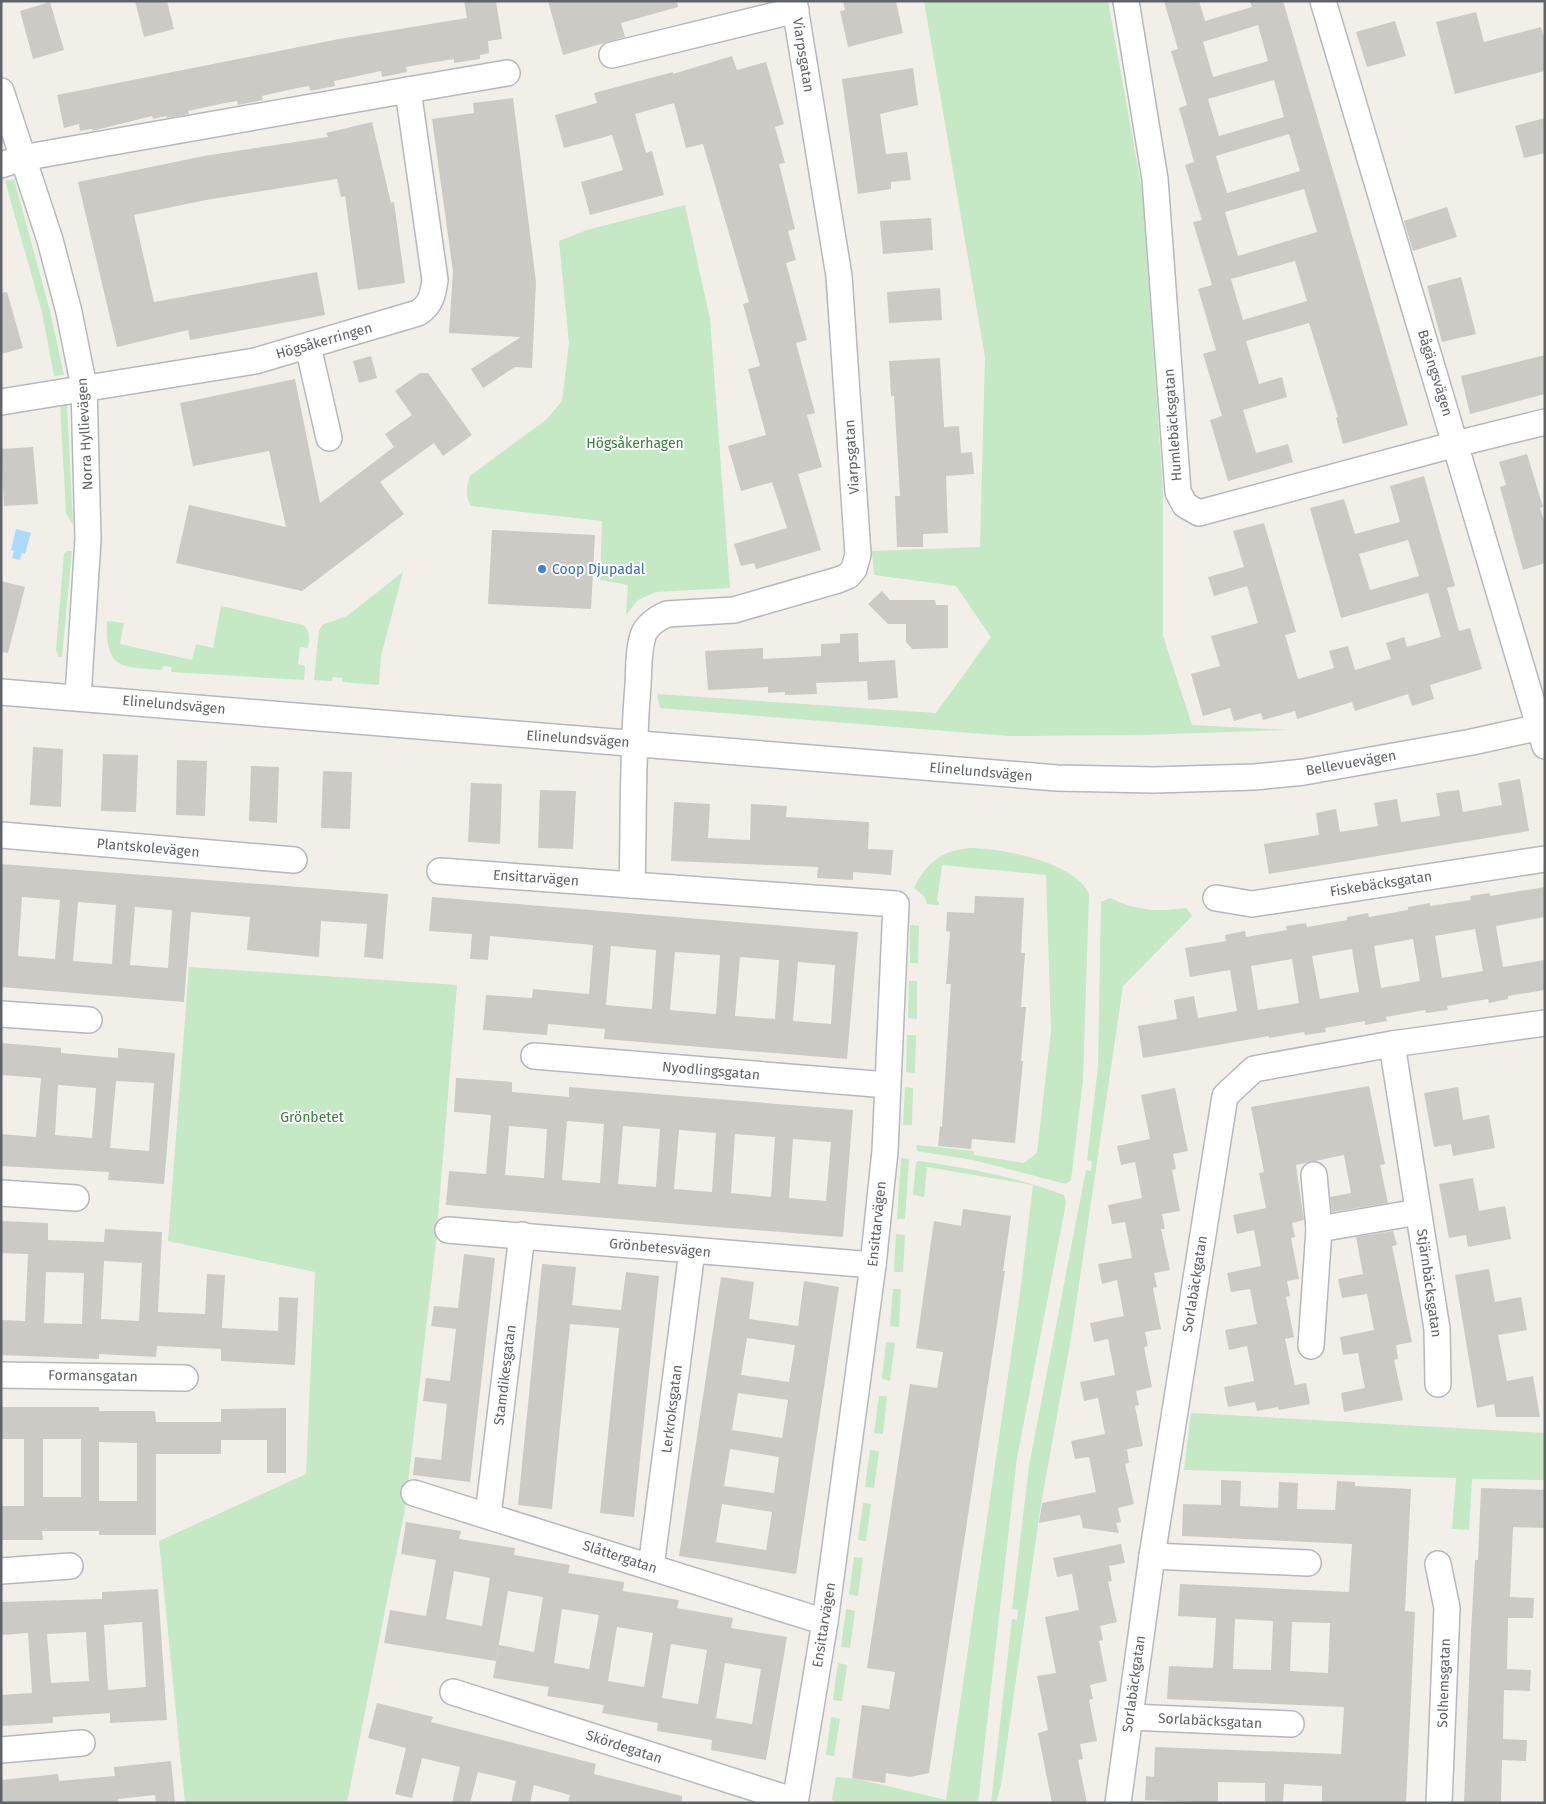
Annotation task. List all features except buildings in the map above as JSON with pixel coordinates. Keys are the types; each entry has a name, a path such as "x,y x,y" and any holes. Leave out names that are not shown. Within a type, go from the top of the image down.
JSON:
{"street":[{"name":"Humlebäcksgatan","path":"1126,1 1155,179 1178,492 1184,506 1198,513 1545,422"},
{"name":"Bågängsvägen","path":"1323,1 1543,733"},
{"name":"Viarpsgatan","path":"612,55 795,6 838,276 856,508 856,562 848,576 734,610 680,612 657,618 644,633 640,655 636,744"},
{"path":"12,162 507,73"},
{"name":"Högsåkerringen","path":"1,402 255,360 418,313 427,307 433,296 435,280 408,90"},
{"name":"Norra Hyllievägen","path":"1,91 12,162 50,240 69,312 84,387 88,539 78,697"},
{"path":"308,346 329,438"},
{"name":"Elinelundsvägen","path":"1,692 1056,778 1154,780"},
{"name":"Bellevuevägen","path":"1154,780 1255,777 1304,772 1472,742 1543,733"},
{"path":"632,885 636,744"},
{"name":"Plantskolevägen","path":"1,836 294,860"},
{"name":"Fiskebäcksgatan","path":"1216,898 1252,904 1545,859"},
{"name":"Ensittarvägen","path":"440,871 896,904 885,1151 873,1265 825,1622 795,1802"},
{"path":"1,1014 89,1020"},
{"name":"Sorlabäckgatan","path":"1118,1803 1152,1556 1225,1096 1254,1069 1392,1044 1545,1023"},
{"name":"Stjärnbäcksgatan","path":"1392,1044 1437,1329 1438,1384"},
{"name":"Nyodlingsgatan","path":"534,1056 887,1085"},
{"path":"1312,1346 1319,1229 1314,1175"},
{"path":"1,1193 76,1198"},
{"name":"Stjärnbäcksgatan","path":"1319,1229 1418,1212"},
{"name":"Grönbetesvägen","path":"448,1230 873,1265"},
{"name":"Stamdikesgatan","path":"488,1515 522,1235"},
{"name":"Lerkroksgatan","path":"651,1567 692,1251"},
{"name":"Formansgatan","path":"1,1375 185,1378"},
{"name":"Slåttergatan","path":"414,1493 825,1622"},
{"path":"1152,1556 1308,1563"},
{"name":"Solhemsgatan","path":"1438,1564 1447,1608 1439,1803"},
{"path":"1,1571 70,1566"},
{"name":"Skördegatan","path":"453,1692 795,1802"},
{"name":"Sorlabäcksgatan","path":"1130,1717 1291,1724"},
{"path":"1,1750 82,1743"}],"green space":[{"path":"924,1 1108,1 1142,190 1163,491 1163,636 1192,725 1288,730 1142,735 1009,736 660,708 657,694 936,713 991,637 956,586 874,575 872,551 980,547 985,357"},
{"path":"14,179 50,311 64,375 54,376 42,312 5,181"},
{"name":"Högsåkerhagen","path":"685,205 710,319 730,588 656,592 638,600 626,615 628,585 600,580 602,521 471,506 467,495 467,487 470,476 547,419 562,401 569,343 559,241 587,230"},
{"path":"60,402 67,402 73,525 66,513"},
{"path":"67,551 72,551 62,657 59,657 56,650 64,554"},
{"path":"403,572 381,656 379,685 342,682 342,678 333,677 332,681 314,680 319,631 322,625 347,616"},
{"path":"221,606 303,625 307,630 309,638 308,648 300,647 298,664 305,666 304,680 171,672 172,667 163,666 162,670 136,668 119,663 109,649 107,621 124,623 120,644 192,660 196,644 213,648"},
{"path":"970,848 1018,854 1053,865 1069,873 1081,883 1089,894 1083,1080 1071,1180 1066,1184 973,1160 917,1151 916,1145 974,1151 974,1155 1024,1163 1037,1153 1051,1031 1046,875 942,865 937,901 939,905 927,904 925,897 914,888 924,871 943,855"},
{"path":"1110,898 1138,908 1165,910 1186,908 1192,916 1123,986 1071,1338 1041,1504 1001,1785 996,1803 991,1803 1012,1619 1017,1620 1018,1610 1012,1609 1029,1466 1086,1170 1091,1171 1092,1161 1087,1160 1098,1067 1101,902"},
{"path":"910,925 919,926 918,963 910,963"},
{"name":"Grönbetet","path":"189,967 457,985 436,1242 405,1509 347,1803 185,1803 159,1541 306,1474 315,1272 168,1241"},
{"path":"909,981 917,981 917,1019 908,1018"},
{"path":"907,1035 916,1035 915,1073 906,1072"},
{"path":"905,1087 913,1088 912,1125 903,1125"},
{"path":"901,1158 909,1159 905,1219 897,1219"},
{"path":"918,1161 974,1170 1028,1183 1064,1195 1066,1203 1017,1458 978,1803 836,1803 832,1799 836,1777 858,1779 946,1800 1020,1294 1033,1185 927,1167 924,1197 913,1195 916,1163"},
{"path":"896,1234 905,1235 903,1272 894,1272"},
{"path":"893,1289 901,1289 899,1327 890,1326"},
{"path":"886,1342 895,1343 890,1381 882,1379"},
{"path":"879,1396 887,1396 883,1434 874,1433"},
{"path":"1191,1413 1545,1433 1545,1480 1472,1479 1469,1530 1452,1529 1456,1478 1184,1470"},
{"path":"870,1450 879,1451 874,1488 865,1487"},
{"path":"863,1503 871,1504 866,1541 858,1540"},
{"path":"854,1557 863,1558 858,1596 849,1594"},
{"path":"846,1609 855,1611 850,1648 841,1647"},
{"path":"838,1663 847,1665 842,1701 833,1700"},
{"path":"831,1717 840,1719 834,1756 826,1755"}],"water":[{"path":"16,529 31,533 25,554 22,553 20,560 12,558 14,551 11,550"}],"place":[{"name":"Coop Djupadal","path":"542,569"}]}
